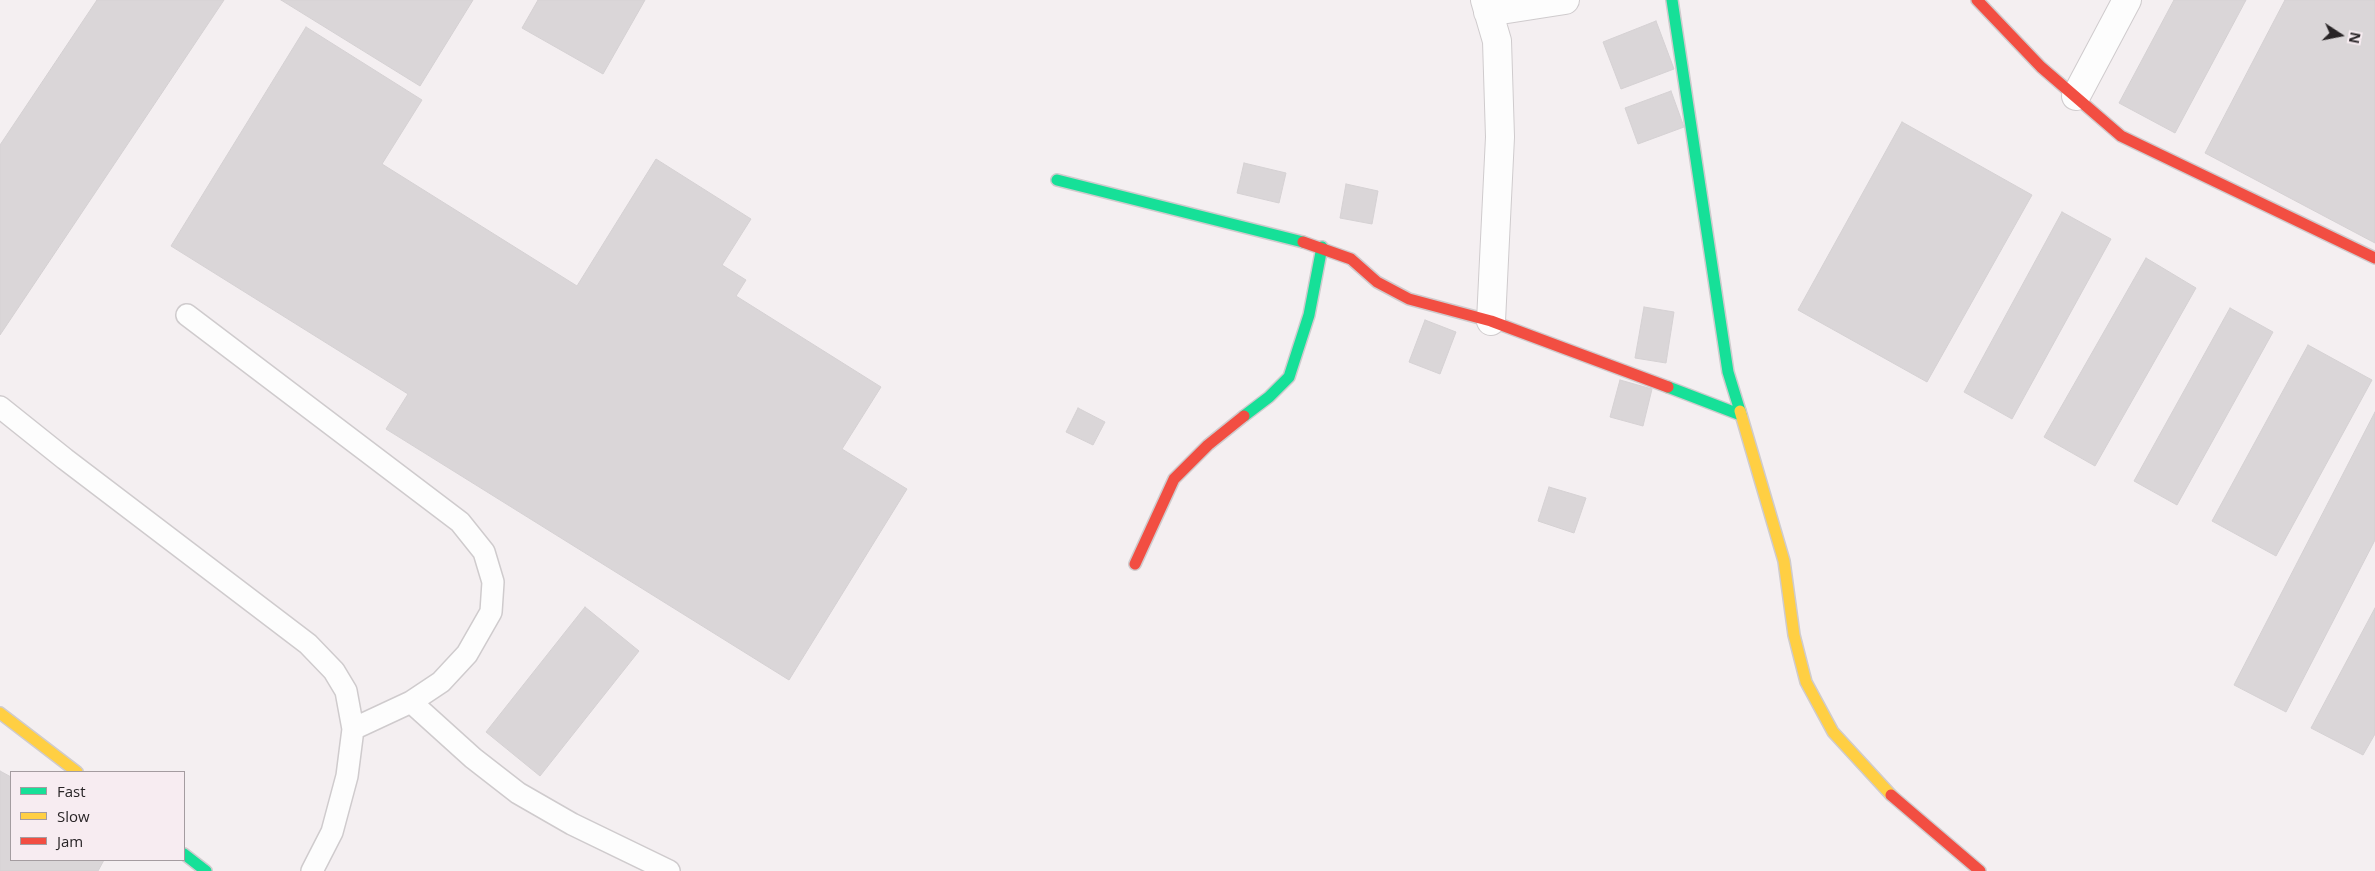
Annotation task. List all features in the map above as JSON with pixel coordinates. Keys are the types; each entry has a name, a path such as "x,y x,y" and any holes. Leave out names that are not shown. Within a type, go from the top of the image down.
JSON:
{"street":[{"path":"1492,321 1500,137 1497,41 1487,6 1565,0"},
{"path":"1672,0 1728,372 1784,562 1794,635 1806,682 1832,732 1889,794 1980,871"},
{"path":"1977,0 2041,67 2121,136 2375,258"},
{"path":"2076,96 2127,0"},
{"path":"1056,180 1322,247 1351,259 1377,282 1409,299 1492,321 1741,415"},
{"path":"1135,564 1174,479 1208,445 1269,397 1289,377 1309,315 1322,247"},
{"path":"0,714 76,771"},
{"path":"185,855 206,871"}],"lane":[{"path":"187,314 460,522 484,552 493,582 491,612 461,661 441,682 411,702 353,729"},
{"path":"0,407 65,460 308,644 334,672 346,691 353,729 347,776 332,832 312,871"},
{"path":"411,702 473,758 518,793 572,824 669,871"}],"building":[{"path":"97,0 224,0 0,335 0,145"},
{"path":"281,0 473,0 420,86"},
{"path":"538,0 645,0 603,74 522,28"},
{"path":"2174,0 2246,0 2175,133 2119,103"},
{"path":"2285,0 2375,0 2375,243 2205,153"},
{"path":"1656,21 1674,69 1621,89 1603,42"},
{"path":"306,27 422,100 382,164 577,286 656,159 751,219 722,265 746,280 736,296 881,387 842,449 907,489 789,680 386,429 408,394 171,246"},
{"path":"1671,91 1684,127 1638,144 1625,108"},
{"path":"1902,122 2032,195 1927,382 1798,310"},
{"path":"1244,163 1286,173 1279,203 1237,193"},
{"path":"1346,184 1378,191 1372,224 1340,218"},
{"path":"2062,212 2111,239 2012,419 1964,392"},
{"path":"2146,258 2196,288 2095,466 2044,437"},
{"path":"1644,307 1674,312 1666,363 1635,358"},
{"path":"2230,308 2273,332 2177,505 2134,481"},
{"path":"1425,320 1456,332 1440,374 1409,362"},
{"path":"2308,345 2372,380 2276,556 2212,521"},
{"path":"1620,380 1652,389 1643,426 1610,417"},
{"path":"1078,408 1105,422 1093,445 1066,432"},
{"path":"2375,412 2375,540 2286,712 2234,685"},
{"path":"1549,487 1586,498 1574,533 1538,521"},
{"path":"585,607 639,651 540,776 486,732"},
{"path":"2375,608 2375,734 2363,755 2311,728"},
{"path":"0,771 10,776 10,861 103,861 98,871 0,871"}],"traffic: fast":[{"path":"1672,0 1728,372 1740,411"},
{"path":"1057,180 1303,242"},
{"path":"1244,416 1269,397 1289,377 1309,315 1322,247"},
{"path":"1668,387 1741,415"},
{"path":"185,855 206,871"}],"traffic: slow":[{"path":"1740,411 1784,561 1794,635 1806,682 1833,732 1891,795"},
{"path":"0,713 76,771"}],"traffic: jam":[{"path":"1977,0 2041,67 2121,136 2375,258"},
{"path":"1303,242 1351,259 1377,282 1409,299 1491,321 1668,387"},
{"path":"1135,564 1174,479 1208,445 1244,416"},
{"path":"1891,795 1980,871"}]}
